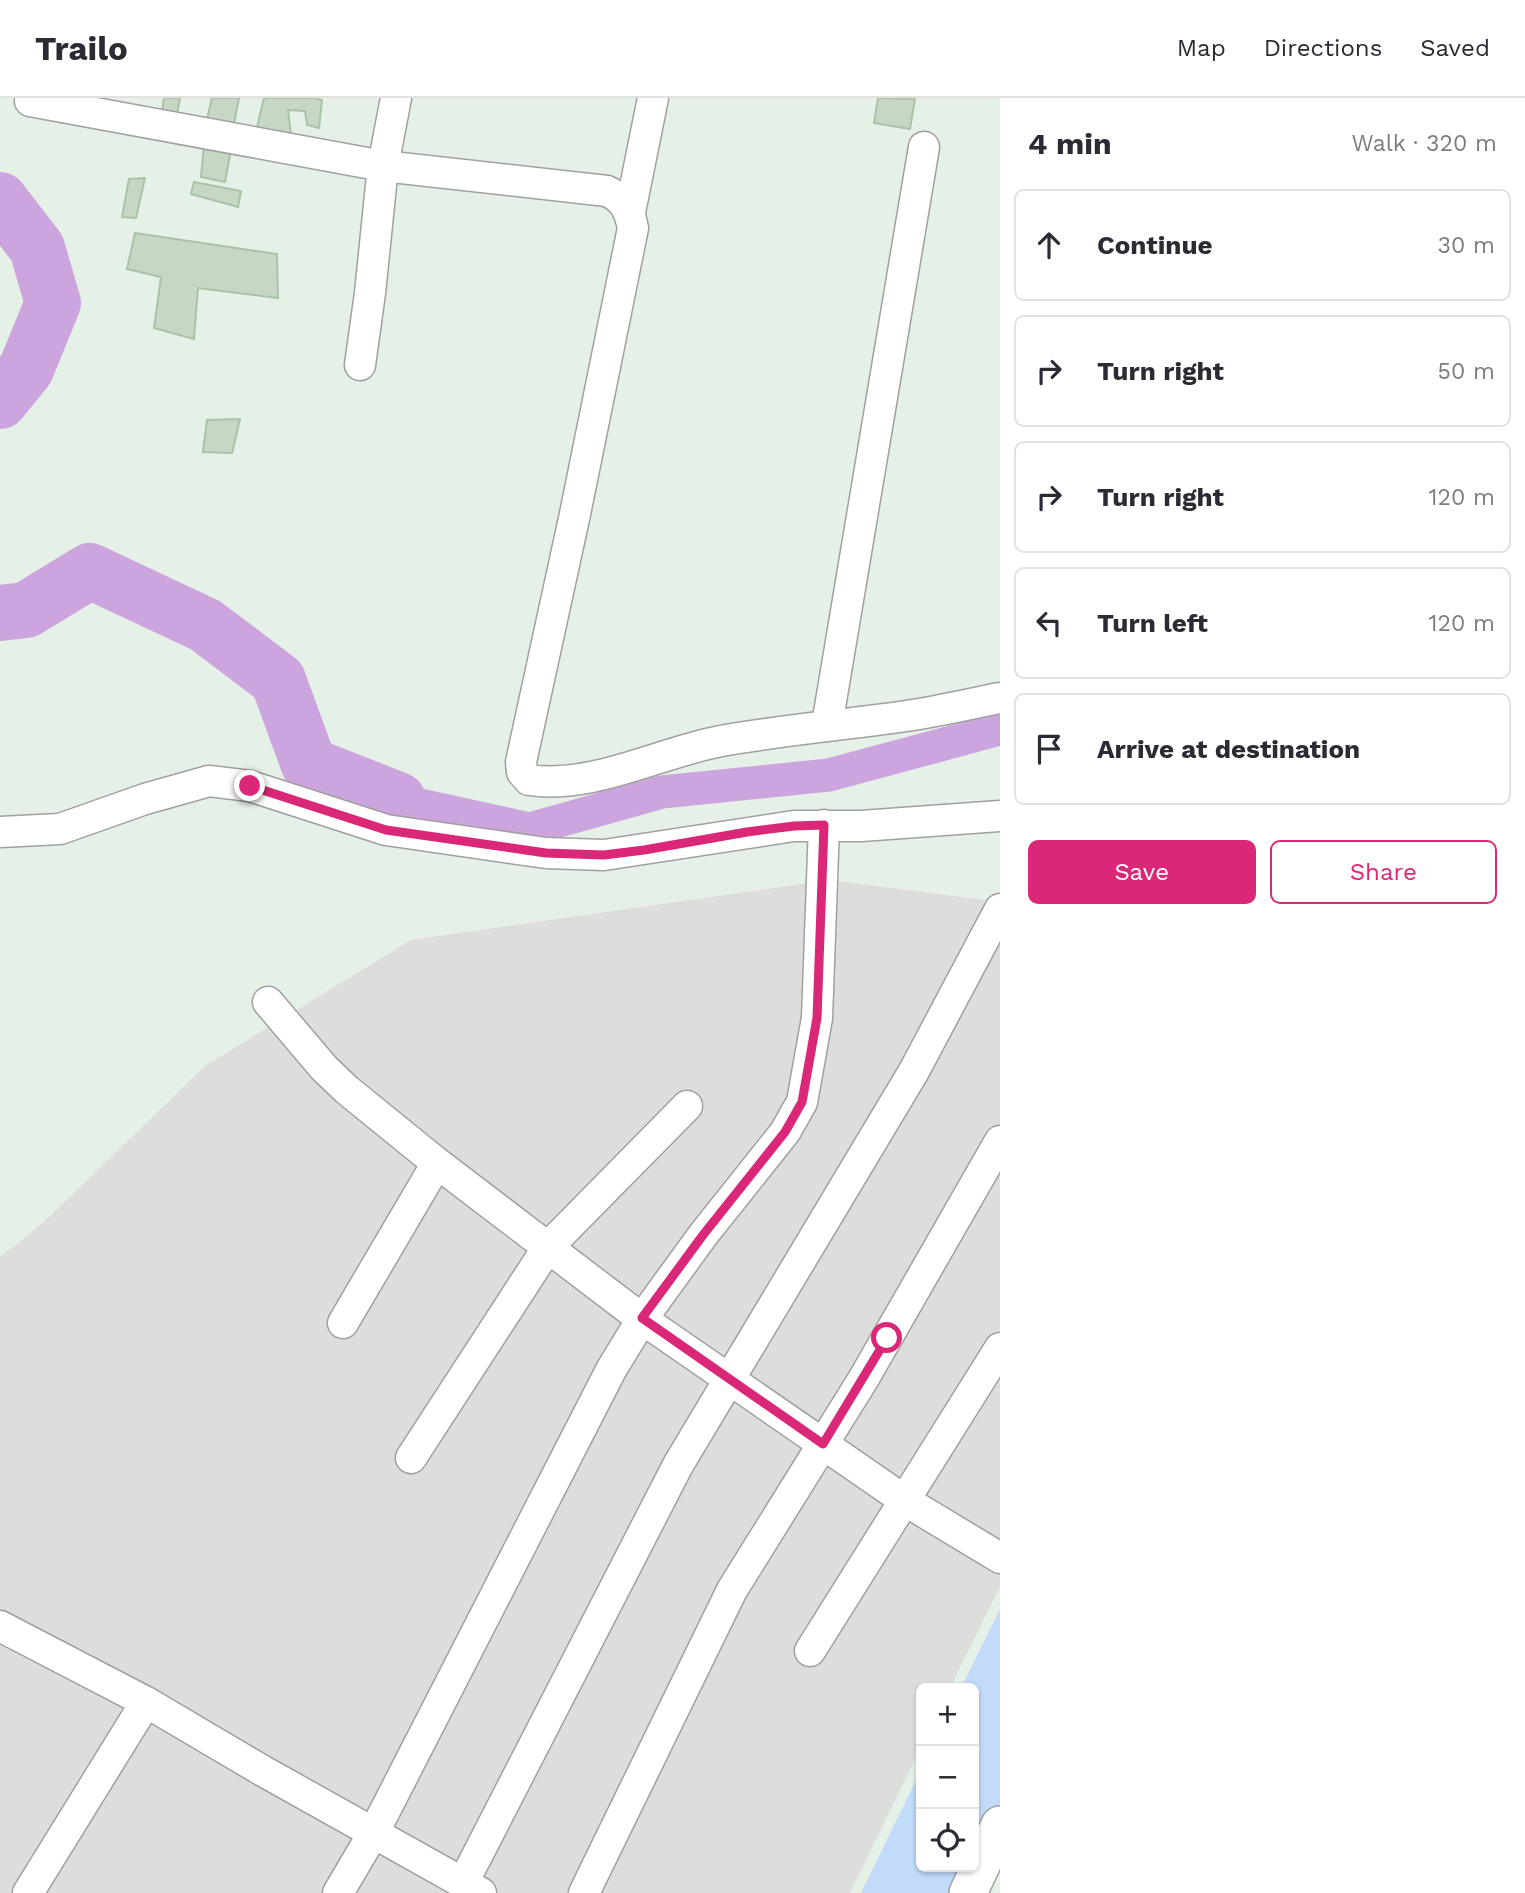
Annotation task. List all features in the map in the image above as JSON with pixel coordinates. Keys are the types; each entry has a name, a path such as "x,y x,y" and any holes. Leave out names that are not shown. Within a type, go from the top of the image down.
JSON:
{"street":[{"path":"360,365 383,166 396,98"},
{"path":"653,98 630,212 633,228 521,762 522,772 529,780 542,782 585,777 624,769 718,742 827,724 907,716 1000,698"},
{"path":"30,101 383,166 607,191 620,197 630,212"},
{"path":"827,724 924,147"},
{"path":"0,832 60,829 156,795 209,781 250,786 386,830 546,853 604,855 794,826 861,826 1000,816"},
{"path":"338,1893 374,1832 611,1370 642,1318 703,1235 785,1132 802,1102 817,1018 824,825"},
{"path":"0,1626 146,1702 472,1888 678,1465 914,1071 1000,909"},
{"path":"268,1002 346,1090 437,1163 642,1318 904,1500 1000,1558"},
{"path":"411,1458 548,1247 687,1106"},
{"path":"584,1893 732,1590 864,1378 1000,1141"},
{"path":"343,1323 437,1163"},
{"path":"810,1651 1000,1348"},
{"path":"28,1893 146,1702"},
{"path":"968,1893 1000,1825"}],"shaded area":[{"path":"830,880 1000,902 1000,1586 952,1683 916,1683 916,1757 850,1893 0,1893 0,1257 43,1223 205,1066 411,940"},
{"path":"1000,1609 1000,1804 979,1849 979,1683 963,1683"},
{"path":"916,1780 916,1872 969,1872 959,1893 861,1893"}],"building":[{"path":"164,98 180,98 177,114 162,112"},
{"path":"212,98 239,98 234,124 207,119"},
{"path":"264,98 322,100 319,128 307,125 305,111 288,110 291,135 257,127"},
{"path":"878,98 915,99 910,129 874,123"},
{"path":"204,145 231,149 225,182 201,177"},
{"path":"145,178 136,218 122,217 129,179"},
{"path":"194,182 241,191 238,207 191,194"},
{"path":"135,233 277,254 278,298 198,288 194,339 154,328 161,277 127,269"},
{"path":"240,419 232,453 203,452 207,420"}],"waterway":[{"path":"0,200 37,248 53,303 26,369 0,401"},
{"path":"0,613 26,610 90,571 205,625 278,680 309,765 398,800"},
{"path":"398,800 530,829 662,792 829,775 1000,729"}],"route":[{"path":"250,786 386,830 546,853 604,855 747,832 824,825 817,1018 802,1102 765,1159 703,1235 642,1318 823,1444 887,1338"}]}
